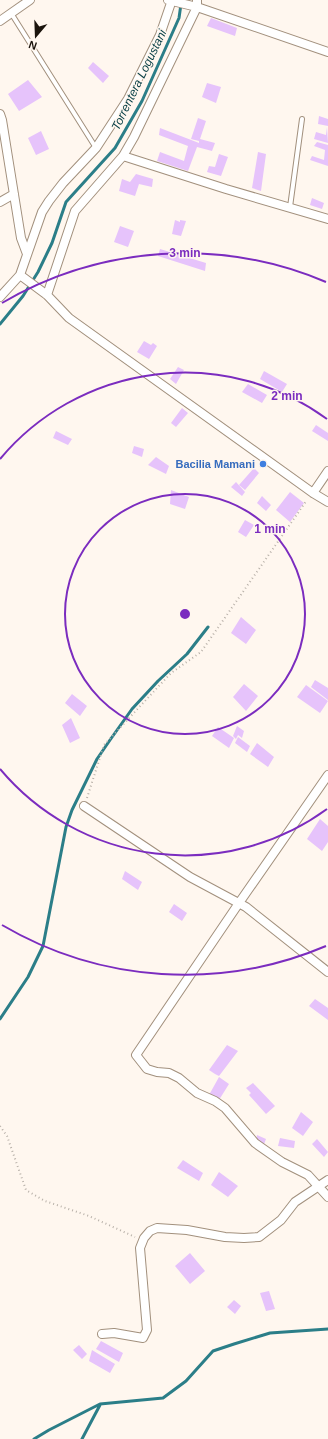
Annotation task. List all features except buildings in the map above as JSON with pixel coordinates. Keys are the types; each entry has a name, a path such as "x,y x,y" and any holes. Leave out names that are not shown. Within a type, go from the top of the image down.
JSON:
{"street":[{"path":"0,21 30,0"},
{"path":"0,297 20,275 42,212 49,201 63,183 96,148 128,99 160,35 170,0 197,3 328,52"},
{"path":"47,296 75,211 123,156 197,3"},
{"path":"0,114 21,238 27,254"},
{"path":"123,156 328,219"},
{"path":"0,202 14,194"},
{"path":"20,275 47,296 69,318 313,493 328,502"},
{"path":"313,493 328,472"},
{"path":"328,776 238,903 136,1055 147,1069 157,1072 169,1072 197,1093 215,1101 225,1108 256,1143 282,1162 308,1175 328,1197"},
{"path":"84,806 190,877 246,907 328,972"},
{"path":"102,1334 143,1338 148,1330 140,1248 144,1238 150,1231 157,1228 187,1230 225,1237 259,1237 281,1220 295,1202 328,1180"}],"lane":[{"path":"11,13 96,148"},
{"path":"290,208 302,119"}],"path":[{"path":"84,806 104,745 171,673 201,652 313,493"},
{"path":"0,1126 7,1136 26,1190 45,1201 89,1216 134,1237 144,1238"}],"waterway":[{"name":"Torrentera Logustani","path":"0,324 23,296 38,272 52,243 66,202 115,148 142,101 179,18 181,4"},
{"path":"0,1019 28,977 43,946 66,827 72,810 97,759 132,709 158,681 187,654 208,627"},
{"path":"34,1439 100,1404 163,1398 186,1381 213,1351 270,1333 328,1329"},
{"path":"82,1439 100,1405"}],"place":[{"name":"Bacilia Mamani","path":"263,464"}]}
